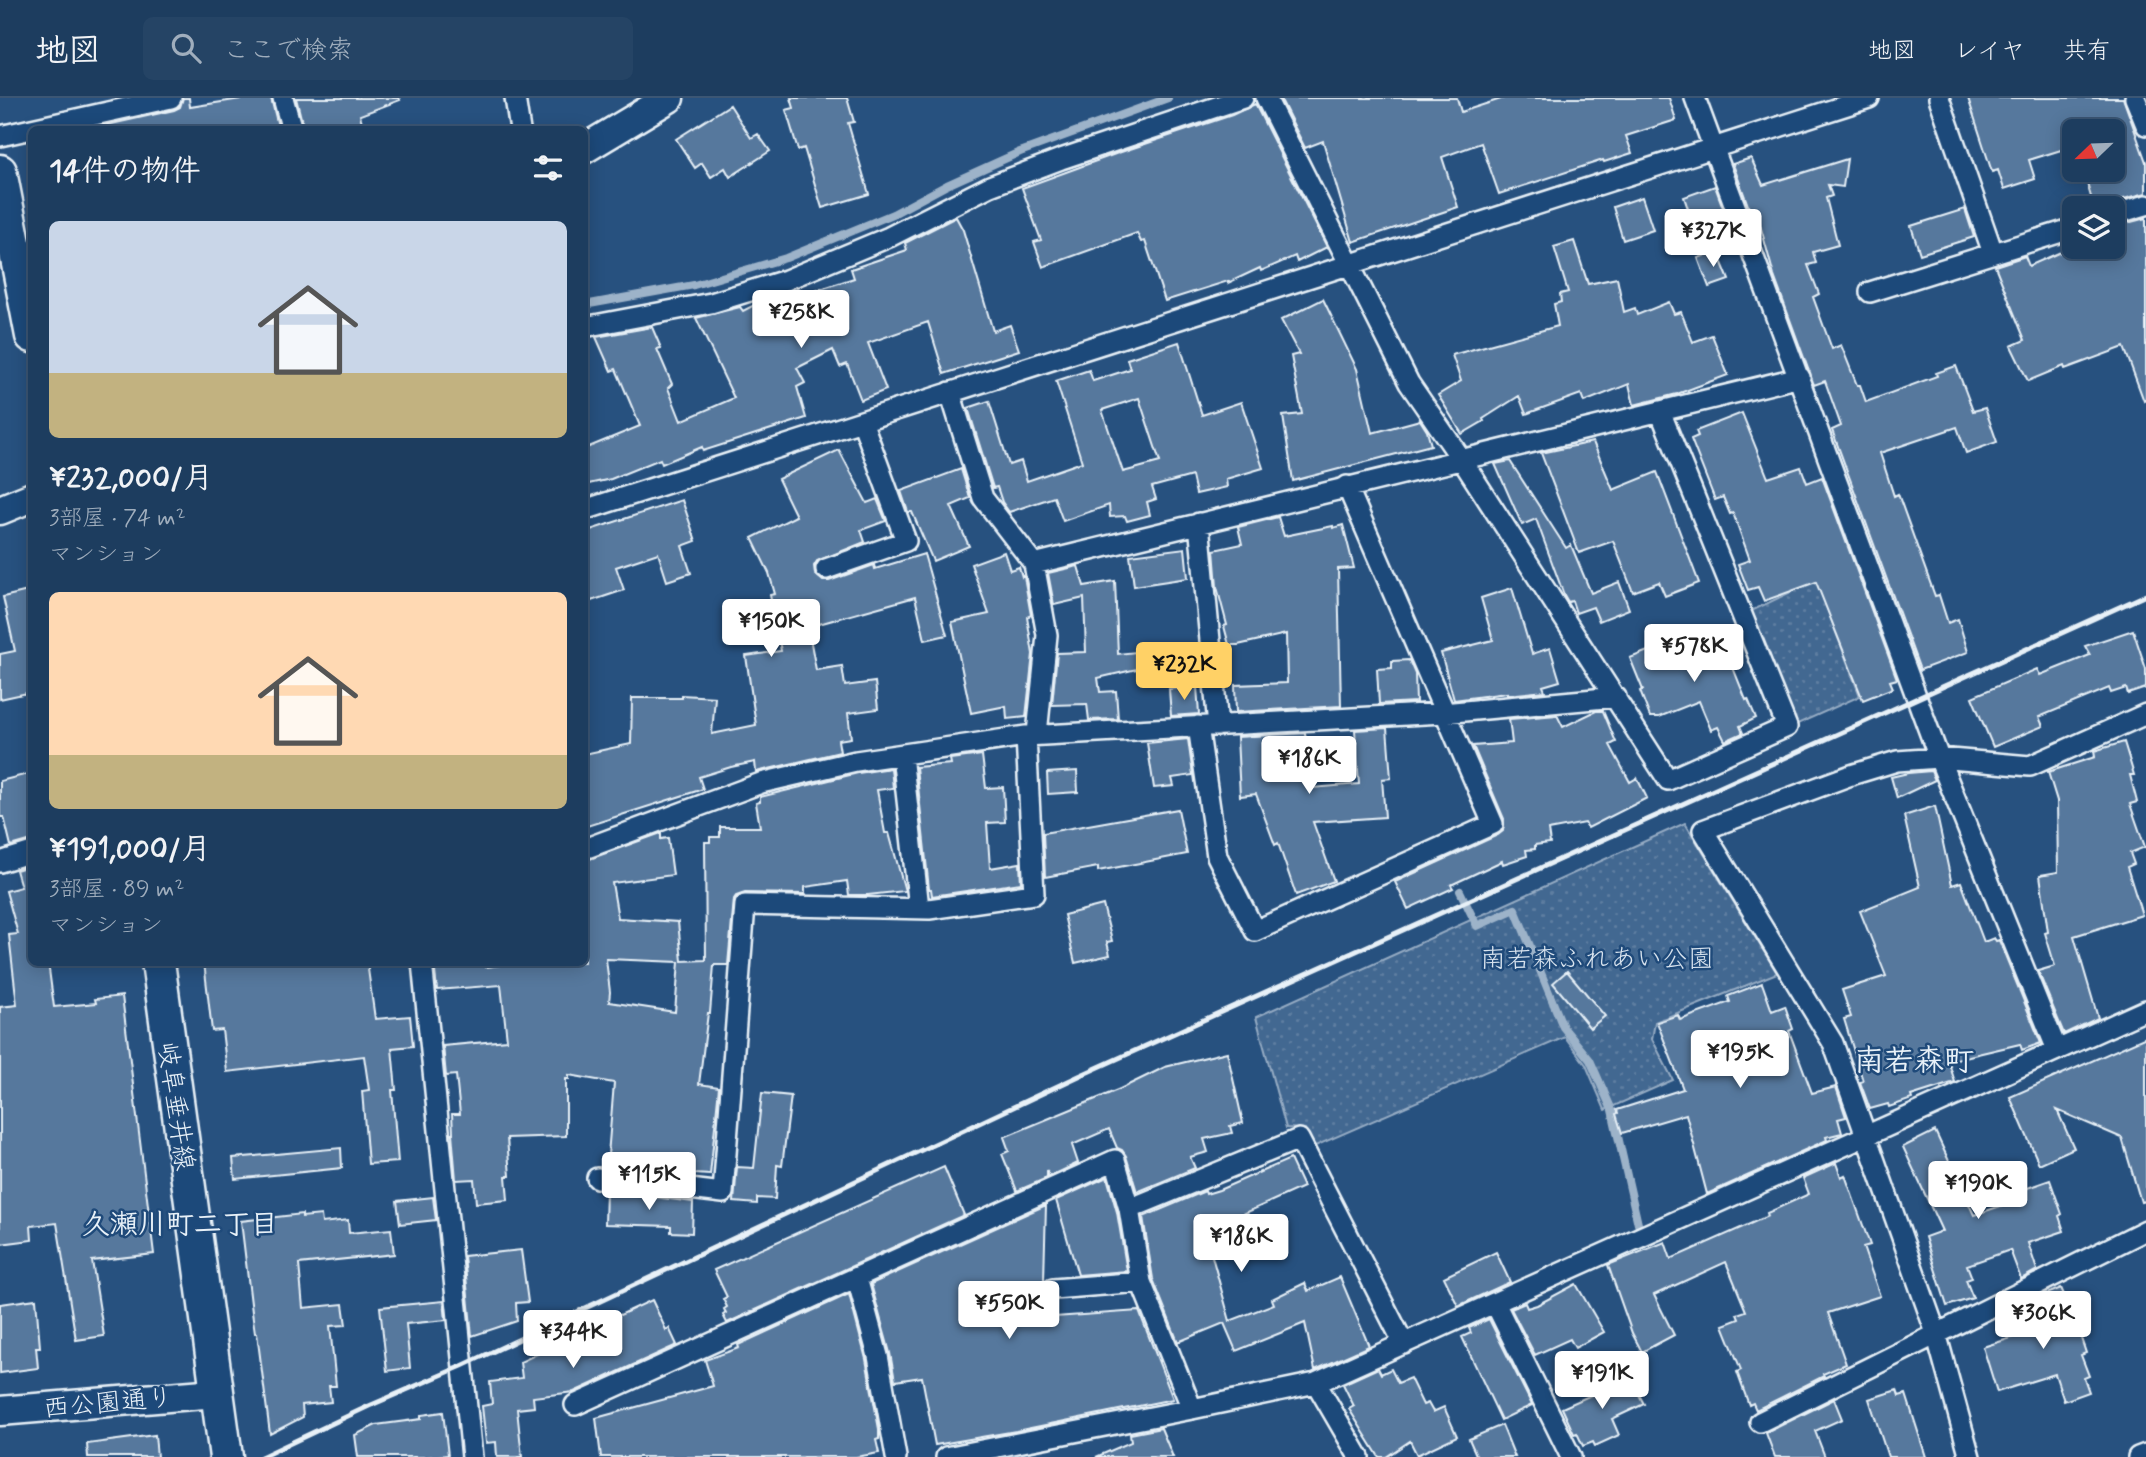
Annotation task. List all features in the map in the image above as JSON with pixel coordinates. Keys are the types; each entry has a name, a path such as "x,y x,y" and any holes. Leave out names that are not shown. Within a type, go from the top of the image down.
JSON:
{"main road":[{"path":"0,171 28,314"},
{"name":"岐阜垂井線","path":"159,966 226,1457"}],"street":[{"path":"45,126 171,98"},
{"path":"283,98 291,126"},
{"path":"515,98 519,126"},
{"path":"588,147 669,98"},
{"path":"588,326 711,303 786,280 889,237 990,186 1060,159 1243,98"},
{"path":"1266,98 1409,383 1462,460 1668,780 1787,727 1660,411"},
{"path":"1695,98 1939,758 2057,1050"},
{"path":"588,509 1869,98"},
{"path":"1939,98 1993,253"},
{"path":"2136,98 2146,125"},
{"path":"0,136 28,130"},
{"path":"2125,211 2146,205"},
{"path":"1870,292 2062,232"},
{"path":"1034,564 1800,377"},
{"path":"597,1178 723,1193 745,905 919,908 1034,894 1031,735 1047,635 1034,564 983,498 950,392"},
{"path":"826,569 906,541 862,421"},
{"path":"1198,726 1217,856 1255,931 1493,824 1347,486"},
{"path":"0,510 28,499"},
{"path":"1199,523 1218,726"},
{"path":"588,848 761,783 856,761 1031,735 1443,713 1616,698"},
{"path":"1970,1457 1936,1333 1833,1043 1703,830 1851,775 1897,761 1939,758 2030,765 2146,714"},
{"path":"902,755 919,908"},
{"path":"0,862 28,853"},
{"path":"422,966 472,1457"},
{"path":"946,1457 1315,1383 2146,1010"},
{"path":"1129,1209 1299,1139 1404,1344"},
{"path":"575,1405 1115,1160 1129,1209 1141,1282 1192,1409"},
{"path":"1760,1422 2146,1230"},
{"path":"857,1278 878,1356 896,1457"},
{"path":"1053,1289 1141,1282"},
{"path":"1495,1303 1571,1457"},
{"path":"1315,1383 1359,1457"},
{"name":"西公園通り","path":"0,1411 216,1393"},
{"path":"2138,1457 2146,1454"}],"green space":[{"path":"1816,580 1860,696 1793,726 1747,613"},
{"name":"南若森ふれあい公園","path":"1685,823 1777,973 1655,1022 1652,1039 1673,1080 1605,1110 1586,1065 1565,1037 1313,1147 1305,1129 1286,1128 1256,1017"}],"building":[{"path":"183,98 189,98 190,107 247,98 271,98 278,126 102,126 180,107"},
{"path":"296,98 400,100 360,115 363,126 303,126"},
{"path":"791,98 847,98 854,122 848,123 869,194 822,208 804,148 798,150 786,110 794,108"},
{"path":"1280,98 1457,98 1461,112 1504,98 1669,98 1676,120 1626,136 1632,153 1499,194 1481,143 1442,157 1458,207 1353,242 1323,141 1305,148"},
{"path":"1968,98 2123,98 2146,162 2146,193 2125,199 2125,196 2091,196 2087,182 2125,182 2125,119 2062,119 2062,150 2029,160 2035,179 2004,189 1998,170 1992,172"},
{"path":"1255,104 1327,247 1297,262 1295,256 1228,283 1165,301 1145,241 1141,242 1137,233 1043,267 1034,242 1041,240 1022,188 1232,115"},
{"path":"730,105 751,138 758,134 770,151 730,177 725,168 711,177 702,163 695,168 676,139"},
{"path":"1751,158 1763,185 1847,159 1843,187 1828,185 1832,196 1826,198 1838,245 1813,252 1816,263 1808,265 1819,294 1813,297 1832,349 1841,345 1866,402 1937,376 1936,373 1956,366 1973,411 1985,408 1997,442 1966,453 1957,427 1880,453 1894,496 1898,494 1935,596 1939,595 1948,623 1958,619 1968,652 1920,670 1832,430 1841,426 1825,381 1814,385 1774,276 1758,217 1753,219 1733,164"},
{"path":"1715,186 1730,227 1698,238 1684,197"},
{"path":"1642,197 1653,230 1623,240 1613,207"},
{"path":"1965,209 1974,237 1920,254 1911,226"},
{"path":"956,217 963,230 993,331 1010,325 1019,350 944,374 928,322 868,343 886,390 861,400 847,364 840,367 833,350 797,368 805,383 797,387 806,418 703,451 702,447 662,464 660,459 611,479 588,484 588,447 640,426 616,369 611,371 596,337 652,327 661,348 657,349 672,384 668,388 681,421 734,398 696,318 740,307 743,311 784,293 787,300 854,278 851,269 907,250 905,243"},
{"path":"2146,218 2146,400 2144,401 2124,347 2065,369 2064,366 2028,381 2011,346 2025,340 1995,266 2025,256 2029,266 2062,251 2062,259 2125,259 2125,224"},
{"path":"1574,241 1588,284 1617,278 1624,312 1635,308 1637,315 1669,302 1674,314 1681,312 1693,342 1712,335 1728,375 1677,394 1634,405 1629,384 1584,402 1581,394 1526,414 1519,396 1462,434 1438,395 1461,381 1452,355 1558,326 1554,304 1561,302 1560,294 1568,292 1554,247"},
{"path":"1717,251 1729,280 1709,287 1698,258"},
{"path":"1323,299 1357,369 1372,433 1420,420 1431,445 1293,481 1283,416 1302,414 1291,356 1299,354 1281,320"},
{"path":"1179,342 1202,415 1241,402 1263,468 1226,479 1227,487 1196,494 1192,476 1152,487 1156,499 1147,502 1150,515 1127,521 1125,516 1110,517 1109,505 1063,521 1054,497 1009,512 997,487 993,488 968,408 989,401 1009,465 1021,461 1027,481 1082,462 1056,381 1089,370 1093,381 1130,369 1127,359","holes":["1139,398 1160,462 1123,472 1102,410"]},
{"path":"1742,413 1768,478 1801,467 1807,483 1822,477 1897,679 1890,681 1893,688 1863,700 1816,582 1764,601 1758,587 1748,590 1738,564 1750,560 1733,513 1730,514 1723,497 1715,500 1691,439 1698,436 1696,431"},
{"path":"1593,442 1613,490 1657,472 1699,583 1665,596 1659,582 1633,592 1613,541 1579,553 1541,453"},
{"path":"839,450 867,503 877,499 886,521 861,530 865,542 817,561 814,566 815,574 823,581 829,581 874,565 875,569 924,554 947,635 925,640 915,597 808,627 816,670 842,666 845,686 875,682 878,709 848,713 851,738 838,740 840,752 756,772 755,762 731,767 699,777 703,789 588,826 588,753 631,744 632,698 682,698 682,695 715,697 712,734 756,725 746,656 781,651 770,595 775,594 769,573 752,538 796,516 778,479"},
{"path":"1510,461 1566,548 1571,545 1591,593 1619,582 1629,609 1599,621 1593,607 1576,613 1572,601 1568,602 1564,595 1536,519 1522,525 1495,464"},
{"path":"961,469 970,498 951,506 969,546 933,561 912,512 908,512 901,491"},
{"path":"682,500 696,541 682,546 691,573 667,581 658,553 616,567 624,590 588,602 588,531"},
{"path":"1278,517 1284,536 1343,525 1354,568 1338,569 1341,706 1236,712 1235,685 1287,683 1286,634 1229,645 1217,587 1214,550 1242,544 1238,527"},
{"path":"1185,548 1188,578 1134,586 1130,555"},
{"path":"1004,552 1010,570 1019,567 1022,577 1024,576 1031,615 1027,617 1033,654 1026,717 1007,719 1006,706 971,713 952,622 989,614 971,564"},
{"path":"1078,566 1084,586 1115,581 1118,654 1165,649 1167,662 1098,678 1100,692 1116,691 1118,719 1089,720 1087,704 1052,705 1057,653 1086,652 1084,598 1054,605 1048,573"},
{"path":"1512,588 1532,654 1550,648 1560,681 1543,686 1545,691 1454,700 1441,653 1493,640 1481,598"},
{"path":"28,591 28,693 0,699 0,654 15,651 3,597"},
{"path":"2133,630 2146,669 2146,688 2128,694 2126,688 2111,693 2109,688 2039,717 2043,726 1993,747 1972,697 2037,669 2040,675 2090,655 2085,646"},
{"path":"1708,635 1710,639 1716,636 1722,651 1726,650 1756,718 1740,726 1743,733 1725,741 1718,727 1711,730 1699,701 1659,717 1650,717 1630,658 1663,645 1666,653"},
{"path":"1409,660 1415,674 1416,702 1379,704 1377,669 1392,668 1392,661"},
{"path":"1197,687 1199,714 1171,716 1169,689"},
{"path":"1596,711 1603,711 1616,742 1610,745 1630,782 1637,778 1647,798 1588,828 1585,823 1548,830 1550,843 1535,845 1535,849 1526,850 1527,856 1503,864 1502,861 1408,909 1395,882 1503,831 1504,819 1473,746 1512,743 1509,719 1557,715 1563,727"},
{"path":"1387,728 1391,778 1382,779 1385,817 1313,822 1334,881 1296,895 1278,843 1275,845 1256,794 1240,796 1237,737 1305,733 1312,788 1359,784 1355,730"},
{"path":"1188,739 1193,775 1172,778 1174,786 1154,788 1147,743"},
{"path":"2124,742 2134,775 2130,775 2137,802 2130,804 2145,847 2130,853 2134,864 2127,867 2142,915 2074,936 2098,1018 2064,1034 2038,971 2055,966 2045,933 2048,932 2040,875 2058,872 2057,801 2048,772 2095,757 2094,751"},
{"path":"982,755 986,788 1003,787 1005,822 987,823 990,868 1020,863 1021,883 932,896 929,889 916,767 951,764 950,759"},
{"path":"891,768 893,788 877,790 885,833 889,833 905,891 849,895 847,881 805,887 805,894 745,893 736,896 728,965 714,965 699,1084 719,1087 710,1175 694,1174 694,1177 607,1167 614,1083 569,1075 569,1079 566,1079 566,1136 507,1138 510,1176 506,1176 508,1200 476,1203 474,1179 456,1180 452,1114 460,1114 456,1075 446,1076 443,1046 507,1040 501,985 437,990 434,966 588,966 588,860 661,833 661,839 668,838 673,875 612,883 618,918 678,922 682,961 706,960 705,842 710,842 710,837 720,837 720,827 760,827 756,803 760,802 760,797 858,773","holes":["606,959 679,962 675,1012 609,1002"]},
{"path":"1077,771 1078,792 1048,794 1047,773"},
{"path":"1931,771 1935,780 1897,798 1891,777"},
{"path":"28,774 28,841 11,846 4,817 0,817 0,781"},
{"path":"1935,806 1952,885 1961,882 1984,942 1994,938 1999,940 2041,1043 2022,1050 2020,1044 1952,1060 1949,1063 1955,1082 1911,1096 1912,1099 1889,1107 1888,1104 1870,1109 1860,1082 1863,1081 1844,1019 1851,1017 1842,990 1886,976 1860,911 1920,887 1904,816"},
{"path":"1178,809 1187,854 1098,871 1098,867 1045,877 1043,833"},
{"path":"28,866 28,966 49,966 54,1007 96,1003 95,999 122,996 154,1254 92,1261 104,1336 76,1340 57,1223 31,1226 32,1240 0,1244 0,1007 17,1005 9,935 18,934 6,891 21,887 16,870"},
{"path":"1103,905 1112,941 1107,942 1110,955 1075,963 1064,915"},
{"path":"204,966 368,966 375,1019 410,1016 413,1046 392,1048 396,1090 392,1090 398,1162 368,1164 362,1091 369,1090 364,1056 227,1072 222,1030 212,1031"},
{"path":"1567,971 1605,1016 1590,1028 1553,983"},
{"path":"1762,983 1772,1011 1785,1006 1793,1029 1789,1031 1812,1093 1836,1087 1846,1117 1838,1119 1842,1133 1826,1137 1827,1140 1707,1194 1686,1114 1622,1133 1617,1110 1683,1089 1657,1022 1678,1015 1680,1020 1730,1002 1728,996"},
{"path":"2146,1037 2146,1201 2141,1202 2122,1138 2057,1110 2074,1148 2039,1164 2010,1097"},
{"path":"1227,1052 1243,1123 1230,1126 1232,1133 1204,1139 1208,1152 1190,1157 1195,1168 1137,1192 1126,1156 1117,1148 1109,1129 1072,1145 1078,1163 1049,1177 1047,1171 1047,1178 1017,1191 1002,1154 1009,1151 1004,1137 1120,1089 1165,1067"},
{"path":"762,1093 791,1096 782,1166 777,1165 775,1199 757,1198 757,1204 734,1202 737,1167 754,1168"},
{"path":"1935,1131 1974,1215 2019,1200 2016,1192 2050,1180 2062,1214 2059,1216 2064,1231 2028,1243 2037,1270 2021,1279 2010,1250 1967,1265 1972,1278 1966,1280 1973,1298 1947,1306 1925,1237 1942,1231 1903,1147"},
{"path":"341,1148 342,1168 235,1179 233,1158"},
{"path":"1290,1159 1303,1187 1205,1231 1230,1321 1274,1304 1272,1299 1305,1283 1308,1291 1340,1277 1369,1346 1315,1370 1305,1323 1236,1351 1224,1323 1178,1342 1153,1279 1143,1217 1205,1191 1206,1194 1219,1190"},
{"path":"1836,1163 1841,1177 1845,1175 1870,1245 1863,1247 1880,1296 1828,1313 1846,1364 1756,1410 1753,1403 1749,1405 1737,1372 1741,1370 1723,1325 1739,1319 1737,1314 1746,1311 1726,1262 1654,1295 1674,1335 1642,1352 1632,1333 1608,1265 1665,1242 1671,1259 1768,1216 1767,1213 1809,1194 1803,1178"},
{"path":"944,1167 964,1215 727,1323 723,1315 727,1307 723,1299 727,1297 714,1270"},
{"path":"1107,1177 1117,1212 1127,1271 1078,1275 1056,1200"},
{"path":"606,1191 693,1202 692,1233 671,1232 671,1226 605,1224"},
{"path":"433,1197 436,1220 400,1224 397,1201"},
{"path":"1046,1205 1044,1281 1041,1289 1044,1298 995,1313 996,1321 1139,1311 1173,1399 935,1445 922,1377 895,1381 871,1284"},
{"path":"302,1214 302,1217 321,1215 322,1223 348,1220 349,1233 391,1229 394,1254 299,1264 303,1308 343,1304 346,1325 330,1326 336,1386 329,1386 331,1402 302,1405 303,1417 270,1434 241,1221"},
{"path":"521,1250 528,1302 516,1303 517,1321 472,1336 464,1256"},
{"path":"1496,1252 1510,1282 1458,1306 1444,1277"},
{"path":"1576,1284 1604,1332 1575,1348 1570,1339 1535,1355 1511,1309 1525,1303 1527,1308 1537,1305"},
{"path":"2061,1288 2086,1353 2081,1355 2089,1376 2084,1378 2089,1392 2064,1401 2055,1374 1997,1392 1983,1347 2043,1328 2031,1301"},
{"path":"849,1294 866,1359 879,1429 879,1439 876,1440 879,1453 856,1457 601,1457 596,1418 713,1386 705,1360 739,1348 738,1345"},
{"path":"36,1299 40,1347 36,1347 38,1368 0,1373 0,1304"},
{"path":"652,1300 666,1330 669,1328 677,1345 574,1392 533,1397 534,1407 517,1409 522,1457 497,1457 496,1442 486,1443 482,1406 492,1404 490,1382 522,1378 520,1362 577,1335 592,1333 592,1328"},
{"path":"444,1301 446,1320 406,1324 410,1368 387,1371 380,1307"},
{"path":"1489,1319 1532,1405 1501,1420 1462,1337 1471,1333 1469,1328"},
{"path":"1378,1368 1381,1374 1391,1369 1398,1383 1410,1378 1423,1405 1428,1403 1433,1412 1444,1407 1457,1436 1417,1455 1410,1441 1386,1457 1379,1457 1349,1409 1354,1406 1343,1384"},
{"path":"1628,1374 1644,1404 1612,1419 1619,1435 1595,1446 1593,1442 1583,1446 1562,1408 1607,1388 1605,1385"},
{"path":"1897,1390 1899,1396 1906,1394 1926,1457 1888,1457 1869,1399"},
{"path":"1834,1399 1842,1419 1815,1431 1825,1457 1775,1457 1766,1433"},
{"path":"443,1412 448,1455 358,1457 355,1435 376,1425 421,1419 421,1415"},
{"path":"1502,1425 1515,1457 1477,1457 1469,1439"},
{"path":"1161,1428 1173,1457 1096,1457 1131,1442 1130,1434"},
{"path":"155,1435 157,1457 88,1457 87,1444"}],"waterway":[{"path":"588,304 694,285 786,258 893,214 947,185 1020,152 1168,98"},
{"path":"1460,891 1477,926 1515,909 1563,1027 1590,1060 1612,1110 1638,1224"}],"railway":[{"path":"261,1457 462,1366 1079,1076 2146,595"}],"district":[{"name":"南若森町","path":"1914,1060"},
{"name":"久瀬川町二丁目","path":"180,1223"}]}
